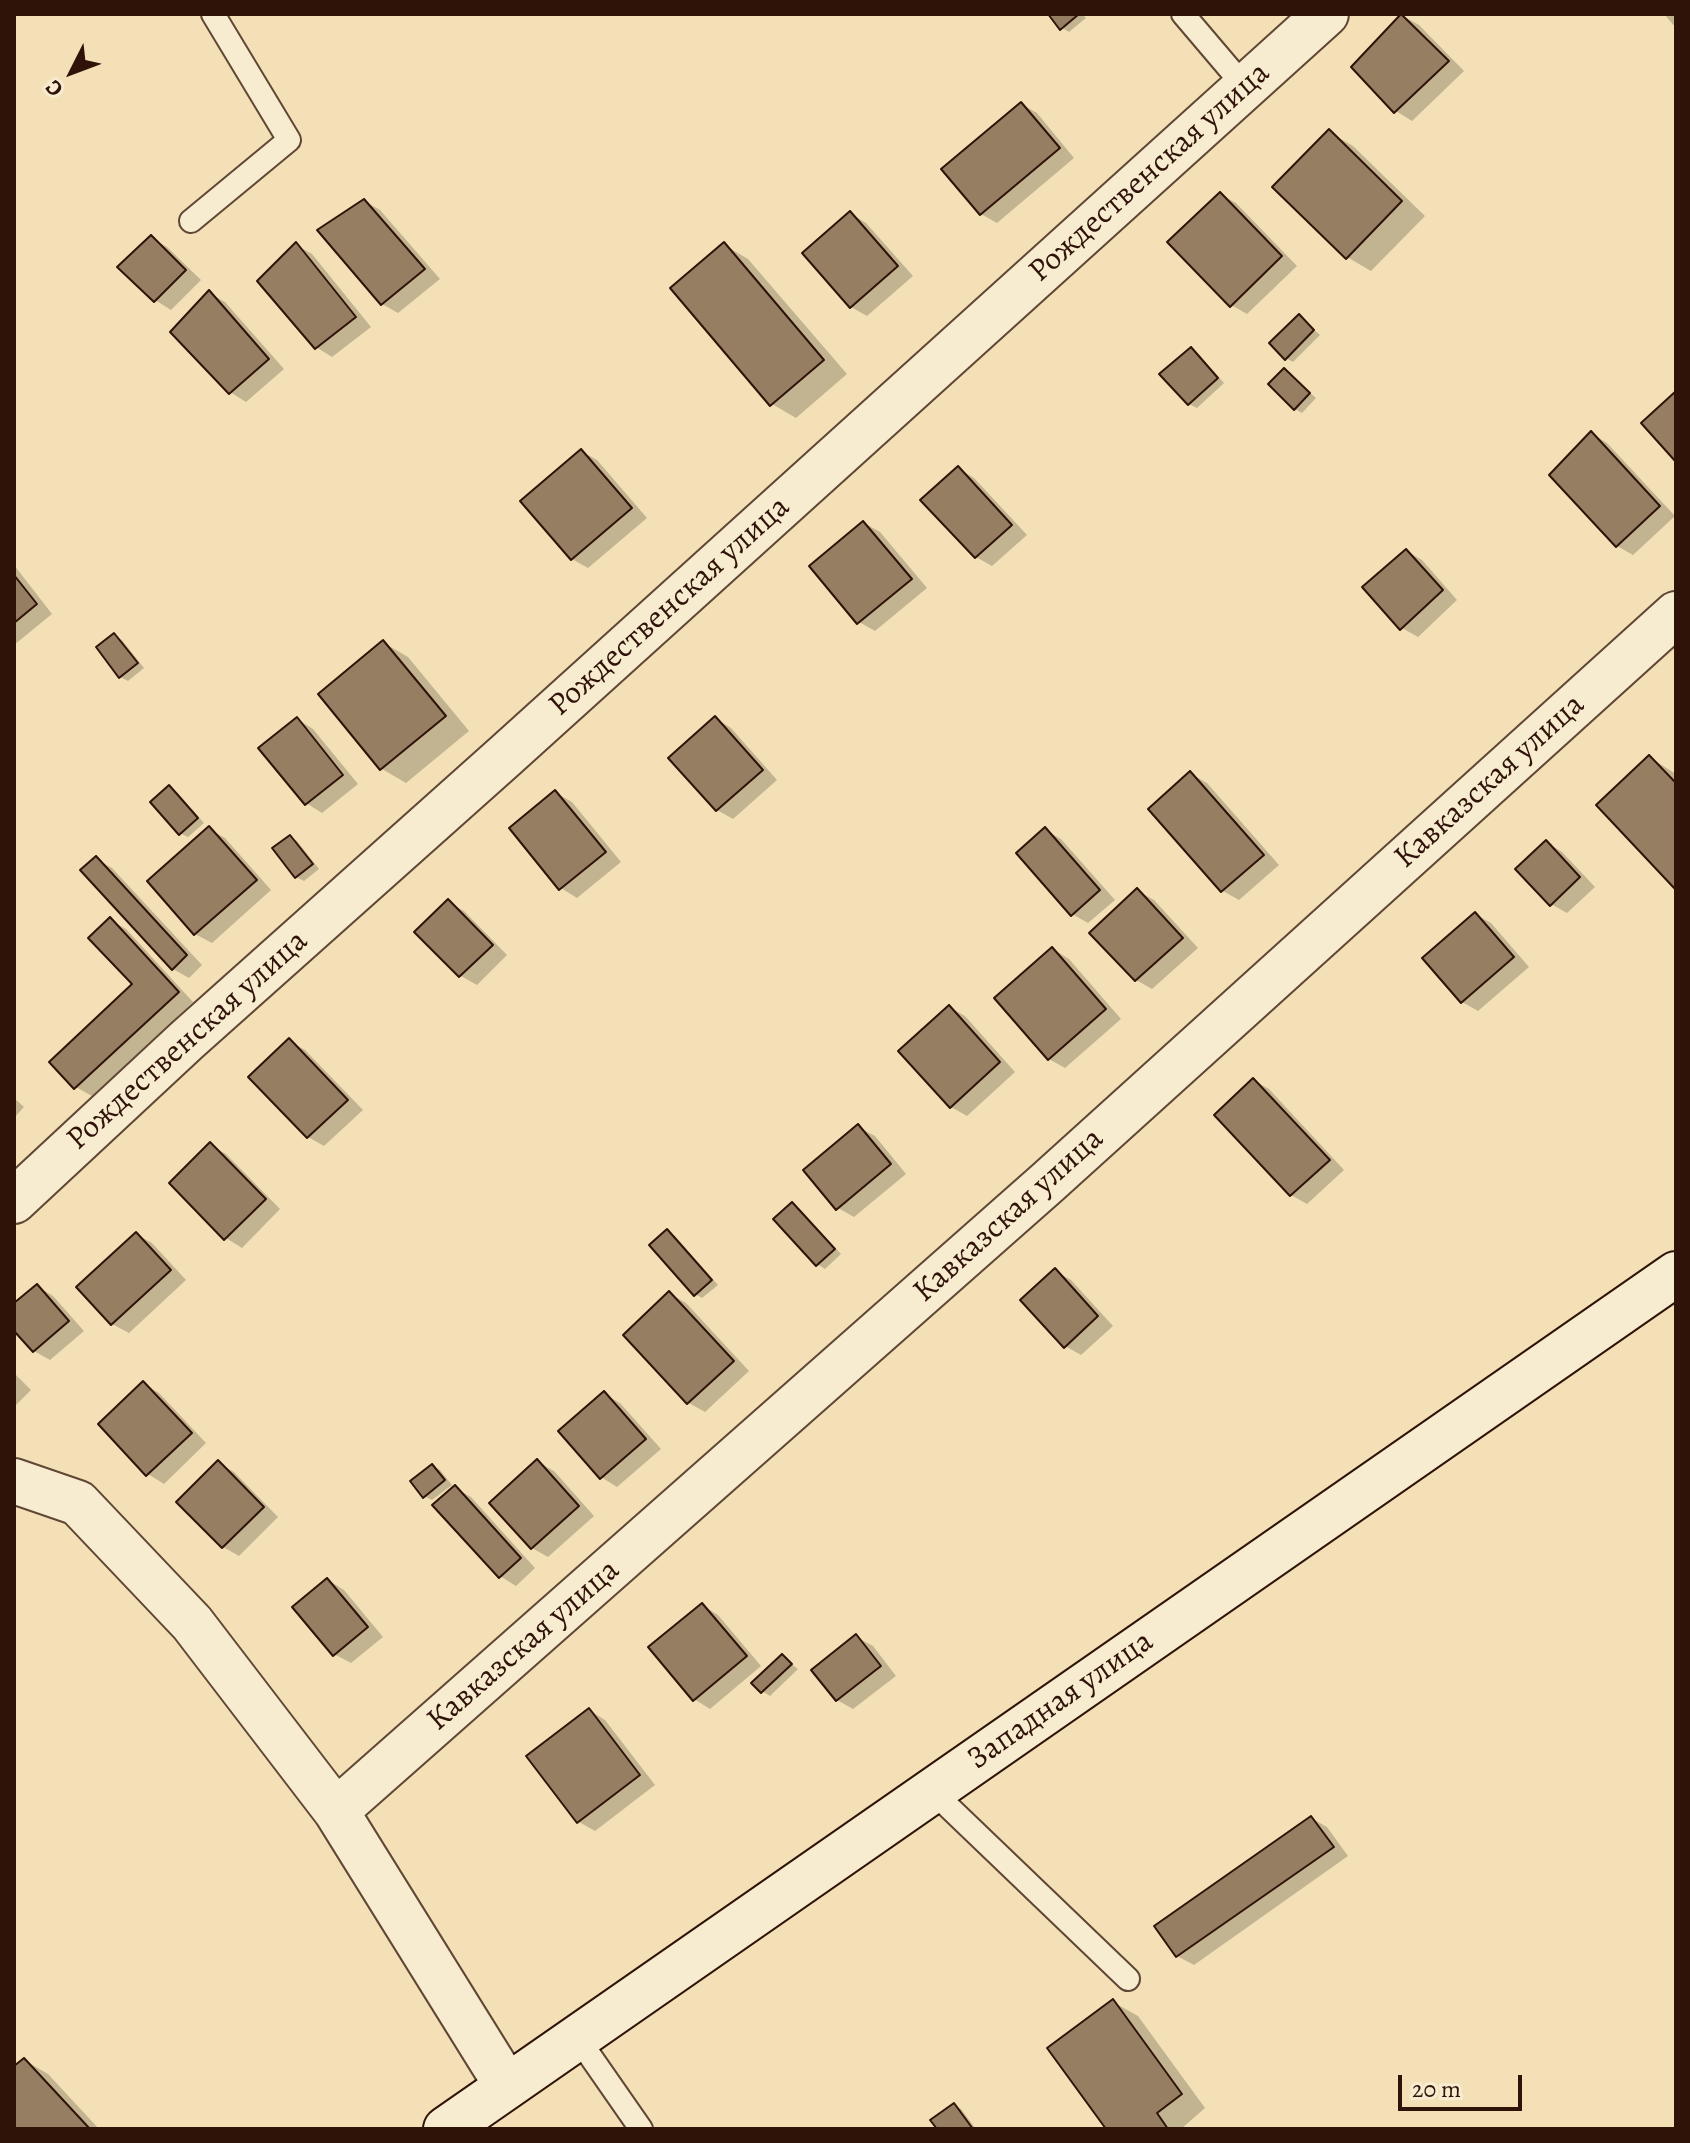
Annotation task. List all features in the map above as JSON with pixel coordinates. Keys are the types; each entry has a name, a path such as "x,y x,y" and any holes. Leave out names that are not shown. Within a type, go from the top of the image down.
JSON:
{"street":[{"name":"Рождественская улица","path":"14,1201 187,1040 1326,14"},
{"name":"Кавказская улица","path":"336,1811 1047,1183 1676,614"},
{"name":"Западная улица","path":"446,2129 1676,1274"},
{"path":"14,1481 78,1503 192,1623 336,1811 507,2086"}],"lane":[{"path":"191,221 289,140 213,14"},
{"path":"1183,14 1245,87"},
{"path":"932,1791 1128,1979"},
{"path":"577,2037 641,2129"}],"building":[{"path":"1048,14 1079,14 1060,30"},
{"path":"1401,14 1449,61 1394,113 1351,67"},
{"path":"1021,102 1060,148 980,215 941,169"},
{"path":"1329,129 1402,201 1346,259 1272,187"},
{"path":"1220,192 1282,256 1230,307 1167,242"},
{"path":"364,199 425,269 381,305 317,230"},
{"path":"850,211 898,266 850,308 802,253"},
{"path":"151,235 186,270 154,302 117,267"},
{"path":"296,242 356,317 315,349 257,281"},
{"path":"724,242 824,360 770,406 670,288"},
{"path":"209,290 269,359 229,394 170,332"},
{"path":"1299,314 1314,330 1285,360 1269,343"},
{"path":"1191,347 1218,378 1188,405 1159,374"},
{"path":"1284,368 1310,393 1294,410 1268,384"},
{"path":"1676,391 1676,462 1641,423"},
{"path":"1591,431 1660,506 1616,547 1549,475"},
{"path":"581,449 632,508 571,560 520,501"},
{"path":"958,466 1012,525 975,558 920,500"},
{"path":"863,521 912,579 857,624 809,566"},
{"path":"1406,549 1443,590 1400,630 1362,587"},
{"path":"14,575 37,604 14,623"},
{"path":"114,633 138,663 119,678 96,647"},
{"path":"383,640 446,716 380,770 318,694"},
{"path":"715,716 763,770 716,811 668,758"},
{"path":"297,717 343,775 305,805 258,748"},
{"path":"1649,755 1676,783 1675,889 1596,805"},
{"path":"1190,771 1264,855 1221,892 1148,809"},
{"path":"169,785 198,818 179,835 150,802"},
{"path":"555,790 606,852 559,890 509,828"},
{"path":"209,826 257,880 194,935 147,881"},
{"path":"1045,827 1100,890 1071,916 1016,853"},
{"path":"290,835 313,864 295,878 272,848"},
{"path":"1546,840 1580,877 1550,906 1515,869"},
{"path":"96,856 187,955 172,970 80,870"},
{"path":"1137,888 1183,938 1135,981 1089,933"},
{"path":"448,899 493,945 459,977 414,932"},
{"path":"1475,912 1514,957 1461,1003 1422,958"},
{"path":"110,917 179,992 74,1089 49,1062 132,984 88,938"},
{"path":"1052,947 1106,1009 1048,1060 994,998"},
{"path":"949,1005 1000,1062 950,1108 898,1051"},
{"path":"289,1038 348,1100 307,1138 248,1077"},
{"path":"1253,1078 1330,1160 1290,1196 1214,1115"},
{"path":"858,1124 891,1164 836,1210 803,1170"},
{"path":"210,1142 266,1199 224,1240 169,1183"},
{"path":"792,1202 835,1249 816,1266 773,1219"},
{"path":"667,1229 712,1280 694,1296 649,1245"},
{"path":"136,1232 171,1270 111,1325 76,1287"},
{"path":"1055,1268 1098,1316 1064,1348 1020,1300"},
{"path":"37,1284 69,1321 33,1352 14,1331 14,1303"},
{"path":"669,1291 734,1361 687,1404 623,1335"},
{"path":"143,1381 192,1433 146,1476 98,1424"},
{"path":"604,1391 646,1439 600,1479 558,1431"},
{"path":"537,1459 579,1506 531,1549 489,1503"},
{"path":"218,1460 264,1507 222,1548 176,1502"},
{"path":"432,1464 445,1480 423,1498 410,1481"},
{"path":"455,1485 521,1558 499,1578 432,1505"},
{"path":"327,1578 368,1627 333,1656 292,1607"},
{"path":"702,1603 747,1656 693,1701 648,1647"},
{"path":"856,1634 881,1666 836,1701 811,1670"},
{"path":"782,1654 792,1664 761,1693 751,1683"},
{"path":"589,1708 640,1775 577,1823 526,1756"},
{"path":"1311,1816 1334,1847 1176,1957 1154,1926"},
{"path":"1113,1999 1182,2094 1157,2113 1168,2129 1106,2129 1047,2048"},
{"path":"24,2058 90,2129 14,2129 14,2066"},
{"path":"954,2103 973,2129 937,2129 930,2120"}]}
